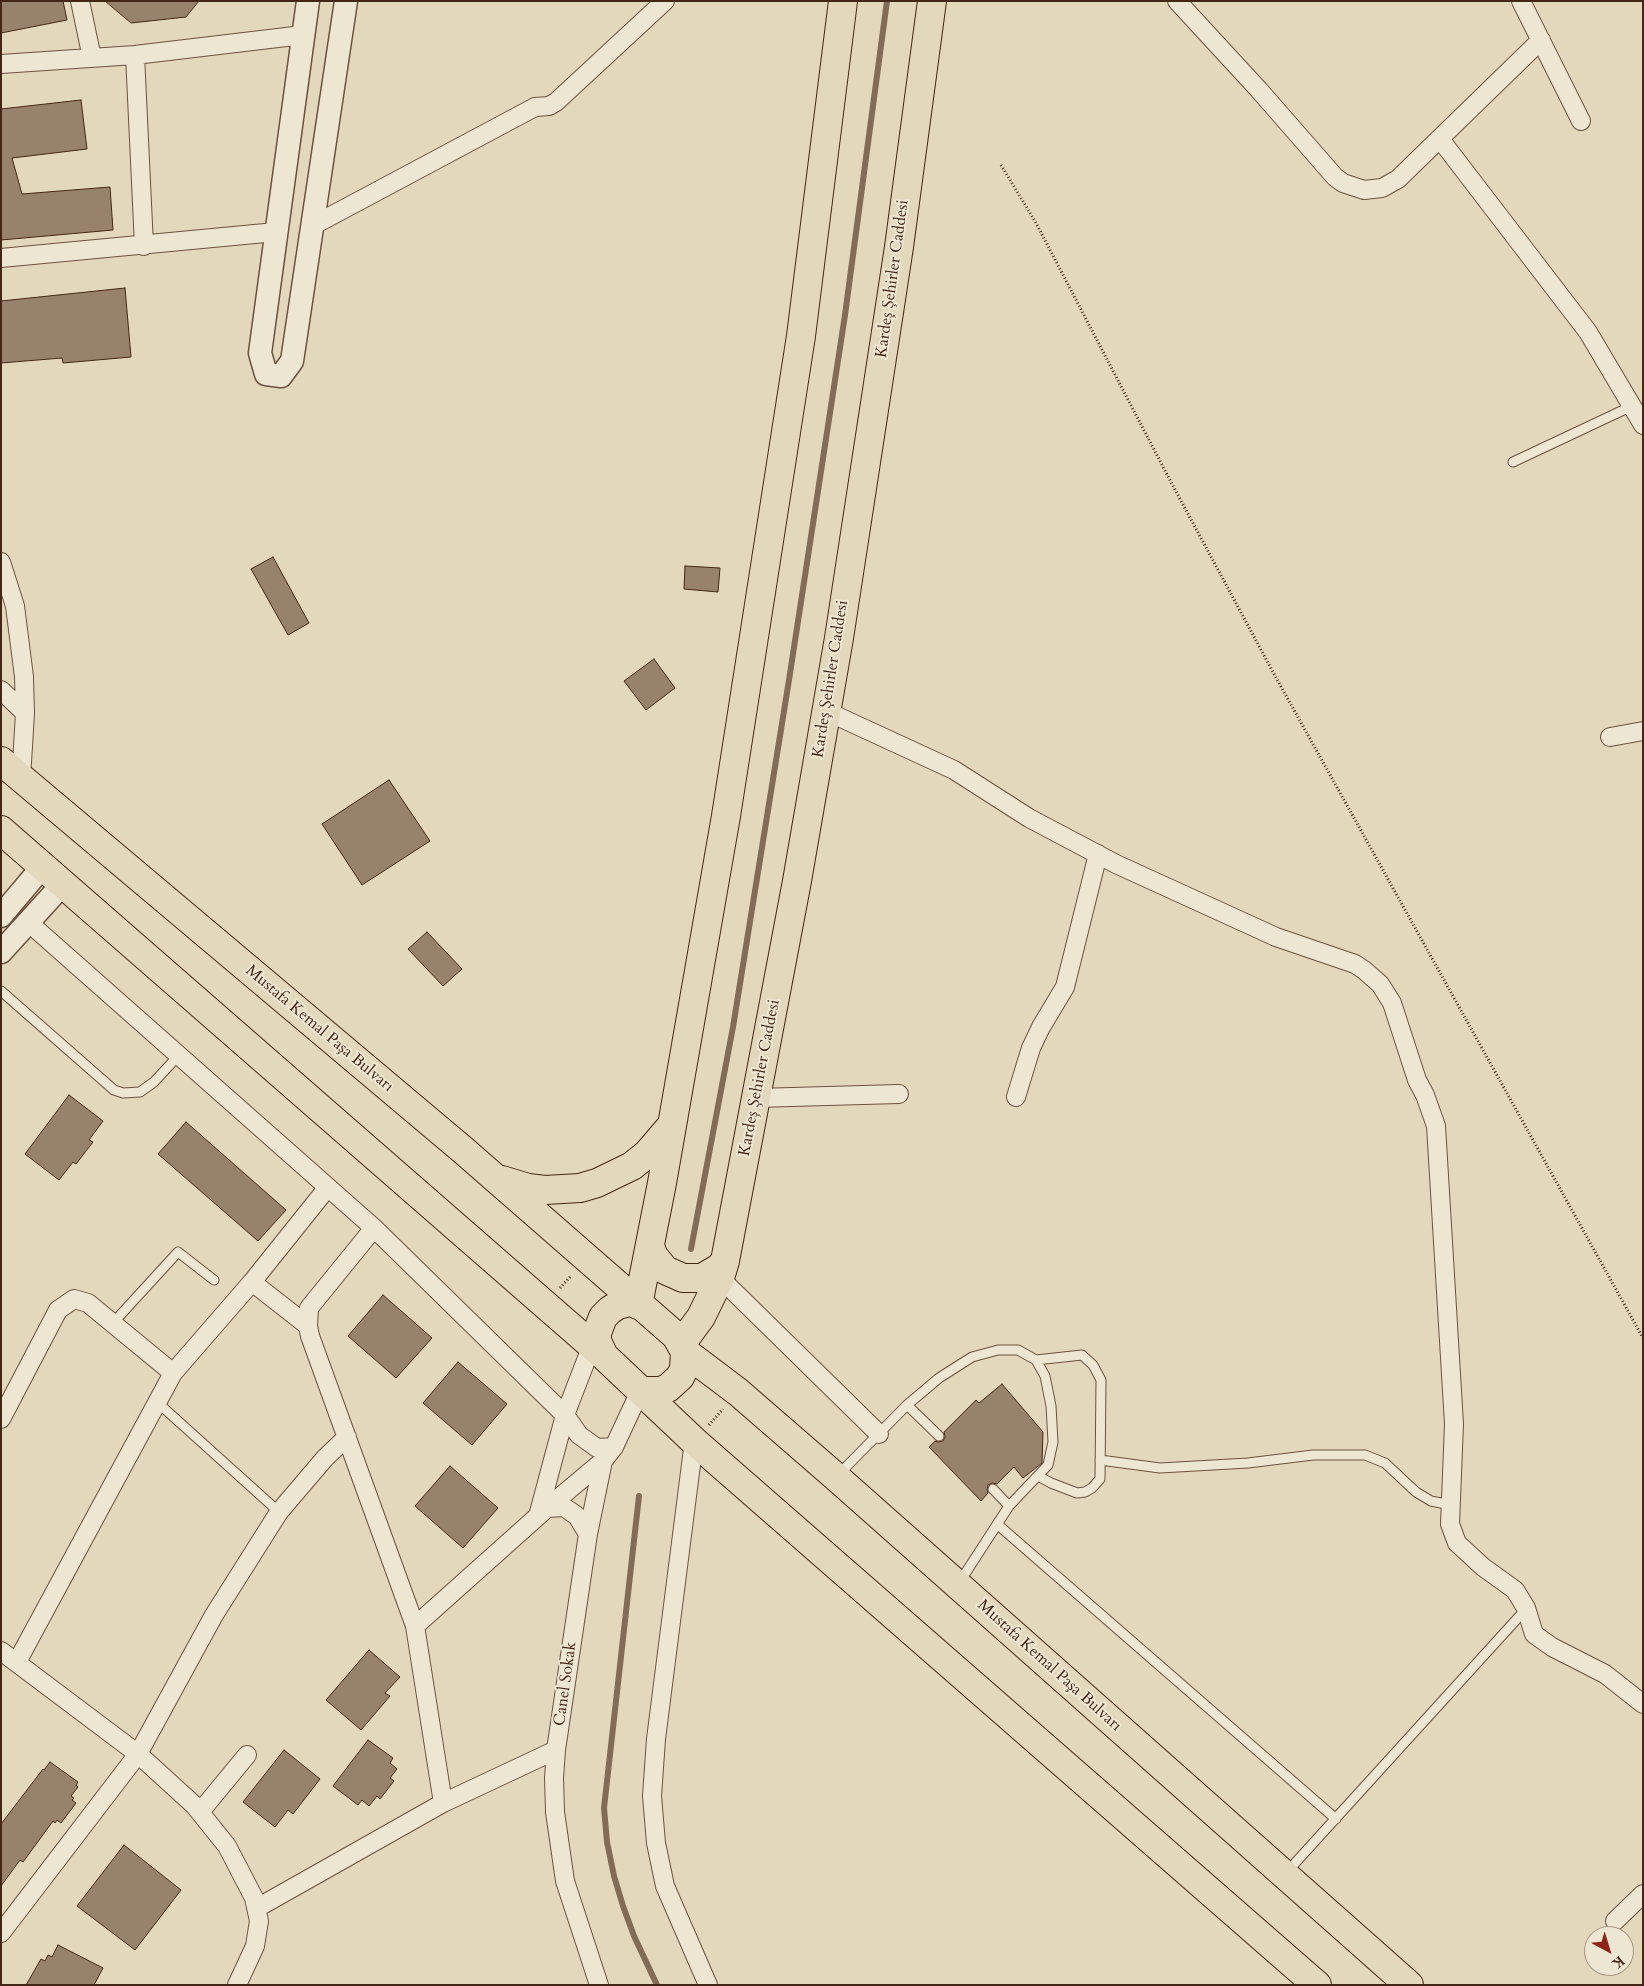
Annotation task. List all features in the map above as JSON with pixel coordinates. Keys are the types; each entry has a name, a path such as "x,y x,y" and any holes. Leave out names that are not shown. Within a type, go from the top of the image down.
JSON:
{"main road":[{"path":"636,1303 650,1245 726,816 801,336 844,1"},
{"name":"Kardeş Şehirler Caddesi","path":"684,1348 723,1270 797,881 826,711 898,247 932,1"},
{"name":"Mustafa Kemal Paşa Bulvarı","path":"1,761 495,1177 636,1303"},
{"path":"1,830 546,1304 642,1390 694,1440 1317,1985"},
{"path":"495,1177 528,1188 545,1190 580,1188 597,1183 632,1166 647,1154 672,1125"},
{"path":"650,1245 653,1255 665,1270 682,1278 702,1278 719,1268 723,1270"},
{"path":"598,1351 597,1333 603,1317 618,1305 636,1303 676,1336 684,1348 684,1370 675,1384 660,1391 642,1390"},
{"name":"Mustafa Kemal Paşa Bulvarı","path":"684,1348 836,1477 1409,1985"}],"street":[{"path":"80,1 92,58"},
{"path":"308,1 260,353 266,374 281,376 292,361 346,1"},
{"path":"312,226 535,107 549,106 556,102 665,1"},
{"path":"1177,1 1259,90 1335,177 1343,183 1364,190 1373,190 1391,184 1541,40"},
{"path":"1522,1 1581,121"},
{"path":"1,64 135,55 303,35"},
{"path":"135,55 144,246"},
{"path":"1440,139 1588,332 1643,425"},
{"path":"1,258 144,246 276,232"},
{"path":"1,562 15,606 21,642 25,713 21,779"},
{"path":"1,690 25,713"},
{"path":"826,711 954,770 1030,818 1098,854 1276,937 1355,964 1372,976 1389,998 1417,1080 1432,1110 1438,1142 1454,1424 1450,1524 1457,1543 1483,1567 1515,1590 1526,1608 1534,1634 1552,1647 1604,1674 1643,1704"},
{"path":"1610,736 1643,731"},
{"path":"1016,1097 1031,1048 1041,1026 1065,987 1098,854"},
{"path":"2,913 53,875"},
{"path":"1,952 28,922 53,875"},
{"path":"28,922 374,1228 565,1415 579,1435 597,1448 614,1447"},
{"path":"756,1098 899,1094"},
{"path":"17,1662 173,1373 252,1282 328,1187"},
{"path":"374,1228 309,1308 308,1326 415,1626 443,1803"},
{"path":"723,1270 879,1434"},
{"path":"252,1282 308,1326"},
{"path":"1,1419 58,1310 74,1299 88,1303 173,1373"},
{"path":"542,1512 565,1415 598,1351"},
{"name":"Canel Sokak","path":"599,1985 565,1882 555,1812 554,1778 556,1750 588,1534 603,1461 614,1447 642,1390"},
{"path":"1,1932 138,1754 214,1615 279,1512 325,1458 347,1437"},
{"path":"694,1440 657,1731 652,1796 656,1843 665,1886 708,1985"},
{"path":"415,1626 542,1512 603,1461"},
{"path":"542,1512 564,1507 577,1516 588,1534"},
{"path":"1,1651 138,1754 200,1812 226,1846 240,1868 257,1908 259,1921 255,1946 237,1985"},
{"path":"257,1908 443,1803 556,1750"},
{"path":"200,1812 247,1755"},
{"path":"1615,1921 1643,1894"}],"lane":[{"path":"1513,462 1632,406"},
{"path":"1,991 114,1090 123,1093 140,1092 148,1088 179,1055"},
{"path":"113,1324 178,1252 214,1280"},
{"path":"836,1477 907,1405 939,1378 972,1357 998,1350 1018,1350 1031,1355 1045,1376 1050,1406 1053,1442 1048,1466 1009,1506 958,1585"},
{"path":"1036,1360 1082,1355 1098,1372 1101,1380 1100,1479 1092,1488 1085,1492 1077,1493 1038,1476"},
{"path":"158,1402 279,1512"},
{"path":"907,1405 939,1436"},
{"path":"1100,1460 1160,1468 1248,1463 1313,1455 1365,1455 1385,1463 1416,1492 1431,1501 1451,1505"},
{"path":"993,1489 1009,1506"},
{"path":"997,1524 1336,1819"},
{"path":"1284,1874 1526,1608"}],"path":[{"path":"1002,165 1036,224 1270,666 1643,1338"},
{"path":"546,1304 586,1258"},
{"path":"694,1440 738,1392"}],"building":[{"path":"1,1 63,1 67,20 1,33"},
{"path":"105,1 199,1 186,17 131,23"},
{"path":"81,100 87,149 12,158 22,194 110,187 113,230 1,240 1,109"},
{"path":"125,288 131,357 63,363 62,358 1,363 1,301"},
{"path":"273,557 309,623 288,635 251,569"},
{"path":"685,566 720,568 718,592 684,589"},
{"path":"654,659 675,688 646,710 624,681"},
{"path":"389,780 430,841 362,885 322,824"},
{"path":"427,932 462,969 443,986 408,949"},
{"path":"69,1095 103,1121 89,1140 93,1142 76,1164 73,1162 59,1180 25,1154"},
{"path":"186,1122 286,1210 258,1241 158,1154"},
{"path":"383,1295 432,1338 396,1378 348,1336"},
{"path":"458,1362 507,1404 472,1445 423,1403"},
{"path":"1002,1384 1043,1432 1042,1463 1023,1478 1014,1467 997,1484 992,1483 988,1485 988,1493 981,1501 929,1447 935,1441 943,1441 945,1437 944,1432 976,1400 979,1403"},
{"path":"450,1466 498,1508 463,1548 415,1506"},
{"path":"369,1650 400,1677 385,1693 390,1696 361,1730 326,1700"},
{"path":"368,1740 393,1758 390,1763 397,1769 390,1778 394,1781 380,1799 377,1796 369,1806 362,1800 358,1805 333,1786"},
{"path":"284,1750 320,1779 293,1814 288,1810 275,1827 243,1802"},
{"path":"50,1762 78,1782 76,1785 78,1787 71,1796 74,1798 72,1800 76,1803 61,1823 57,1820 55,1823 53,1821 23,1862 20,1860 1,1886 1,1824"},
{"path":"124,1845 181,1890 135,1950 77,1906"},
{"path":"58,1945 103,1968 94,1985 26,1985 41,1959 45,1961 48,1955 52,1957"}],"waterway":[{"path":"691,1249 733,1027 789,680 845,315 887,1"},
{"path":"639,1496 604,1808 607,1842 614,1876 634,1936 657,1985"}]}
